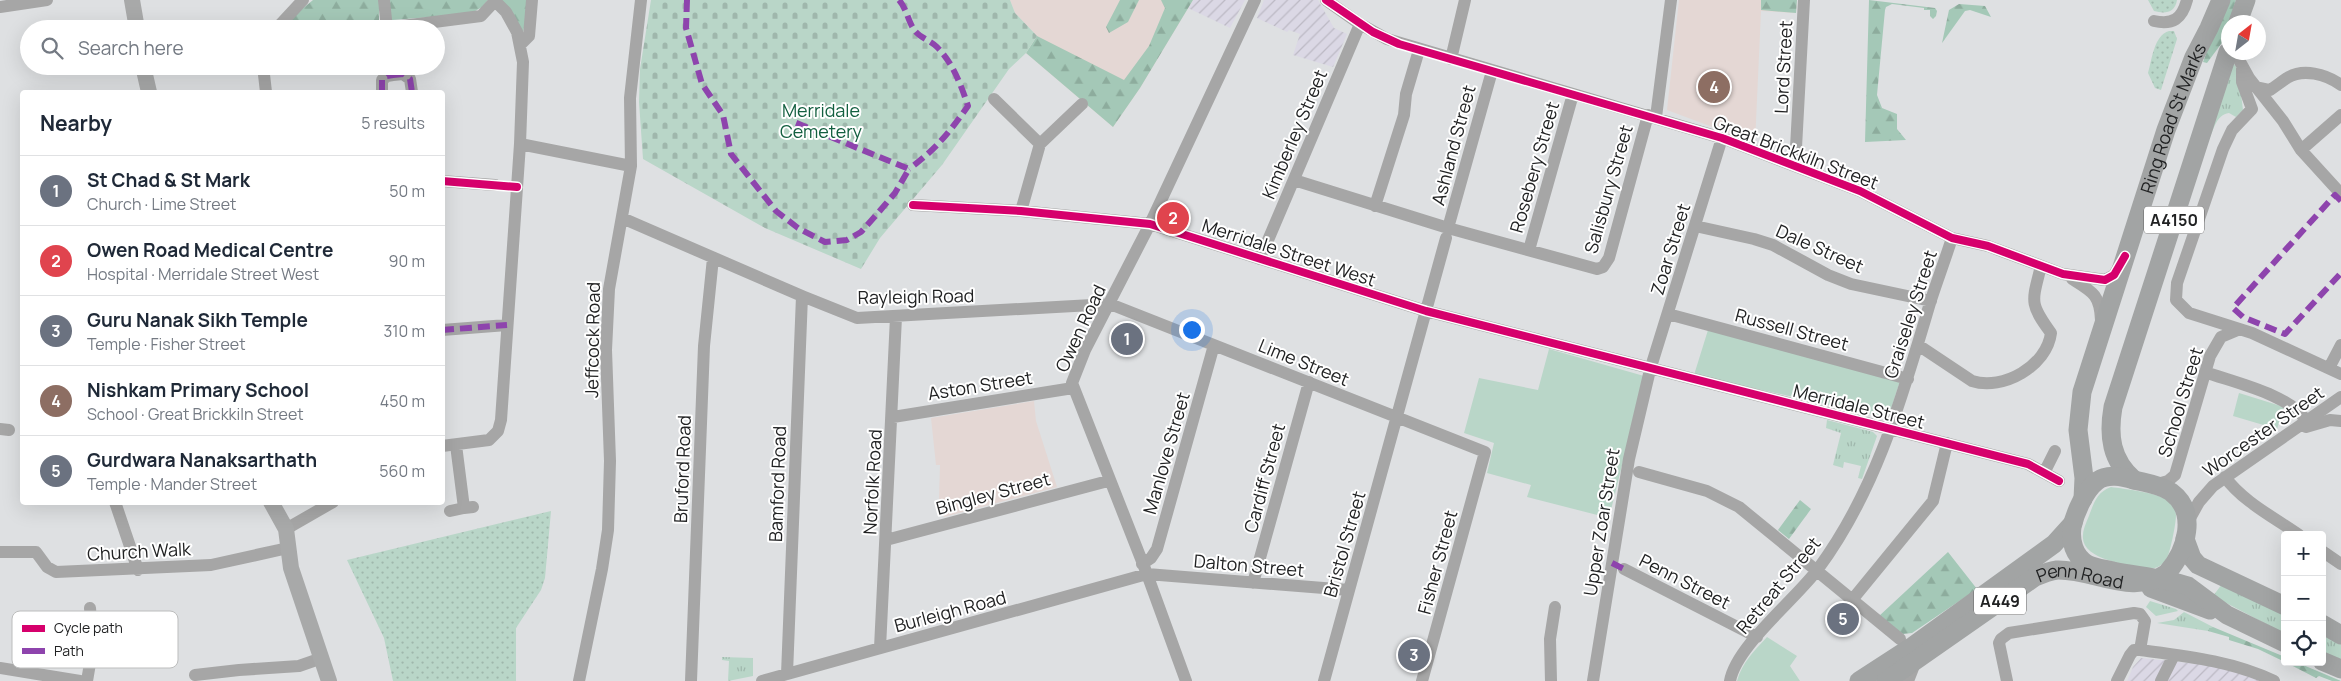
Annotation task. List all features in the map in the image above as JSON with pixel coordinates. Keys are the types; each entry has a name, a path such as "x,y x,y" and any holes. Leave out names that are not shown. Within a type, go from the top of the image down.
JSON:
{"highway":[{"path":"2194,56 2200,23 2208,0"},
{"name":"Ring Road St Marks","path":"2083,499 2084,478 2079,448 2078,414 2082,392 2166,130 2194,56 2221,0"},
{"path":"2241,15 2246,0"},
{"name":"Ring Road St Marks","path":"2134,480 2117,461 2111,440 2112,407 2162,260 2225,60"},
{"name":"A4150","path":"2188,520 2180,501 2171,492 2154,485 2121,477 2103,478 2090,489 2083,499 2073,523 2071,536 2073,546 2079,557 2088,564 2188,586 2227,615 2281,641"},
{"path":"2156,579 2172,568 2185,539 2188,520"},
{"name":"Penn Road","path":"1859,681 1906,650 2054,544 2073,523"},
{"path":"2185,539 2192,558 2198,565 2281,604"},
{"name":"Penn Road","path":"1886,681 1915,663 2026,582 2046,572 2070,571 2130,583 2148,582 2156,579"},
{"path":"2130,583 2158,590 2227,615"},
{"path":"2326,626 2341,635"},
{"path":"2326,663 2341,669"}],"main road":[{"path":"132,0 135,20"},
{"path":"145,75 149,90"},
{"path":"273,505 286,529 291,568 329,681"}],"street":[{"path":"0,7 47,0"},
{"path":"288,20 303,0"},
{"path":"384,0 385,20"},
{"path":"445,20 481,16 495,0 512,22 521,44 523,62 520,144 501,420 498,431 489,440 445,446"},
{"path":"521,44 529,36 532,0"},
{"name":"Jeffcock Road","path":"579,681 597,598 608,530 610,461 606,350 609,289 631,166 630,98 641,0"},
{"name":"Owen Road","path":"1186,681 1072,388 1072,379 1150,224 1255,0"},
{"path":"1326,0 1343,13"},
{"name":"Great Brickkiln Street","path":"1335,0 1343,13 1387,39 1722,138 1860,191 1952,238 1988,246 2063,274 2093,280 2105,280 2114,275 2125,256"},
{"path":"1451,59 1465,0"},
{"name":"Salisbury Street","path":"1529,250 1597,269 1603,267 1609,258 1652,116 1671,0"},
{"name":"Lord Street","path":"1795,166 1804,0"},
{"path":"2154,21 2166,23 2176,19 2182,13 2187,0"},
{"name":"Kimberley Street","path":"1260,258 1360,24"},
{"path":"1375,206 1404,115 1406,94 1419,50"},
{"path":"2240,60 2242,68 2242,82 2252,109"},
{"path":"2242,68 2283,121 2301,150 2341,194"},
{"name":"Ashland Street","path":"1397,418 1492,71"},
{"path":"2256,87 2270,90 2288,77 2296,74 2312,73 2331,78 2341,85"},
{"path":"264,75 266,90"},
{"path":"382,90 382,80 388,75"},
{"path":"405,75 410,78 412,90"},
{"name":"Rosebery Street","path":"1529,250 1573,94"},
{"path":"994,99 1040,144"},
{"path":"1021,211 1040,144 1082,104"},
{"path":"2301,150 2289,141 2264,110 2252,109 2244,115 2232,130 2224,149 2175,291 2176,300 2181,308 2189,313 2240,329 2341,374"},
{"path":"2301,150 2341,115"},
{"name":"Zoar Street","path":"1650,370 1722,138"},
{"path":"520,144 631,166"},
{"path":"1294,180 1375,206 1447,233 1529,250"},
{"path":"445,181 517,187"},
{"name":"Merridale Street West","path":"913,206 1021,211 1150,224 1426,311 1650,370"},
{"name":"Rayleigh Road","path":"622,218 853,317 1110,304"},
{"name":"Dale Street","path":"1695,226 1773,245 1828,275 1851,284 1931,301"},
{"name":"Graiseley Street","path":"1891,429 1952,238"},
{"name":"Bruford Road","path":"691,681 704,346 713,258"},
{"path":"1918,345 1972,381 1982,384 1998,382 2036,363 2050,344 2051,333 2035,311 2034,299 2042,266"},
{"path":"2063,274 2096,296 2100,306 2101,328"},
{"name":"Bamford Road","path":"787,674 802,296"},
{"name":"Lime Street","path":"1110,304 1485,452"},
{"name":"Russell Street","path":"1668,314 1908,379"},
{"name":"Norfolk Road","path":"880,648 893,417 896,316"},
{"path":"445,330 508,324"},
{"name":"School Street","path":"2154,485 2168,481 2175,475 2179,467 2205,372 2221,336 2240,329"},
{"name":"Manlove Street","path":"1144,569 1157,548 1214,345"},
{"path":"2329,368 2341,345"},
{"name":"Merridale Street","path":"1650,370 2028,464 2059,481"},
{"name":"Upper Zoar Street","path":"1593,681 1629,459 1650,370"},
{"path":"2205,372 2275,398 2298,410 2306,421"},
{"name":"Cardiff Street","path":"1253,583 1308,382"},
{"name":"Aston Street","path":"893,417 1072,388"},
{"name":"Worcester Street","path":"2188,520 2203,497 2226,477 2341,397"},
{"name":"Bristol Street","path":"1324,681 1397,418"},
{"path":"2294,431 2320,422 2341,421"},
{"name":"Retreat Street","path":"1730,681 1736,662 1817,571 1857,509 1891,429"},
{"path":"1852,600 1933,502 1947,443"},
{"path":"450,511 468,508 456,445"},
{"path":"2044,473 2055,451"},
{"name":"Fisher Street","path":"1422,681 1485,452"},
{"path":"1639,472 1707,491 1739,507 1852,600 1892,638"},
{"path":"2226,477 2231,485 2293,531"},
{"name":"Bingley Street","path":"886,540 1108,481"},
{"path":"116,505 138,570"},
{"path":"286,529 328,505"},
{"name":"Church Walk","path":"0,552 36,552 47,567 56,572 138,570 211,565 288,548"},
{"path":"2326,554 2341,564"},
{"name":"Burleigh Road","path":"762,681 880,648 1144,569"},
{"name":"Dalton Street","path":"1144,569 1253,583 1349,590"},
{"name":"Penn Street","path":"1624,569 1757,637"},
{"path":"1551,681 1550,639 1555,607"},
{"path":"2006,681 2000,643 2001,639 2009,634 2134,613 2140,614 2145,621 2140,650"},
{"path":"2118,681 2134,650 2174,655 2230,666 2271,680"},
{"path":"2161,681 2174,655"},
{"path":"195,675 234,676 299,666 322,658"},
{"path":"1908,681 1915,663"},
{"path":"0,668 80,681"},
{"path":"87,681 89,668"}],"shaded area":[{"path":"1010,0 1193,0 1140,88 1113,127 1026,53 1037,36 1015,13"},
{"path":"1193,0 1245,0 1230,28 1188,8"},
{"path":"1264,0 1318,0 1334,28 1347,34 1333,67 1293,55 1300,34 1289,30 1287,32 1257,18"},
{"path":"1679,0 1797,0 1796,13 1761,11 1755,143 1667,110"},
{"path":"1034,401 1036,421 1057,487 944,517 939,498 940,465 936,465 931,418"},
{"path":"2141,658 2217,666 2264,681 2127,681 2133,667"}],"green space":[{"path":"313,0 379,0 379,20 290,19"},
{"path":"387,0 488,0 482,7 470,14 389,20"},
{"path":"499,0 529,0 523,33"},
{"name":"Merridale Cemetery","path":"651,0 1010,0 1015,13 1037,36 1026,53 1009,69 942,165 880,238 861,269 765,228 643,159 639,102 640,69"},
{"path":"1120,0 1139,0 1128,22 1109,33 1106,27"},
{"path":"1161,0 1193,0 1140,88 1113,127 1026,53 1037,36 1124,80 1149,46 1165,8"},
{"path":"1761,0 1797,0 1796,13 1761,10"},
{"path":"1869,0 1935,8 1937,11 1933,19 1930,16 1930,10 1924,10 1924,8 1892,4 1886,7 1885,10 1877,95 1882,108 1897,114 1897,129 1906,140 1865,142"},
{"path":"2148,0 2177,0 2172,10 2162,12 2154,11"},
{"path":"2226,0 2236,0 2232,15 2221,15 2221,44 2207,63 2203,62"},
{"path":"1959,4 1985,6 1991,17 1970,10 1965,11 1942,43 1949,10"},
{"path":"2169,31 2174,31 2177,39 2161,90 2155,88 2148,73 2152,55 2160,37"},
{"path":"2232,60 2238,70 2243,110 2236,117 2229,113 2221,117 2216,123 2209,140"},
{"path":"1708,330 1900,381 1888,418 1694,375"},
{"path":"1549,349 1644,376 1609,518 1527,497 1531,485 1487,473 1494,443 1464,433 1479,378 1538,390"},
{"path":"2239,393 2284,407 2277,429 2233,416"},
{"path":"1827,420 1873,432 1877,436 1862,479 1858,478 1861,466 1844,462 1843,468 1833,465 1841,433 1826,428"},
{"path":"2111,487 2159,496 2173,506 2176,515 2172,539 2168,557 2160,566 2146,569 2107,560 2089,550 2084,543 2084,529 2094,504 2100,494"},
{"path":"1800,500 1811,509 1789,539 1778,530"},
{"path":"551,511 545,578 541,590 516,628 516,681 393,681 384,638 347,560"},
{"path":"1948,552 1977,589 1912,633 1903,634 1878,617"},
{"path":"2222,584 2281,610 2281,632 2213,596"},
{"path":"2150,601 2178,611 2156,616 2146,607"},
{"path":"2184,612 2213,627 2209,628 2208,631 2157,623 2174,620"},
{"path":"2213,627 2281,655 2281,660 2258,649 2229,640 2229,637 2208,631 2209,628"},
{"path":"2326,634 2341,644 2341,661 2326,654"},
{"path":"1767,637 1797,656 1790,666 1800,681 1737,681 1745,663"},
{"path":"722,657 753,658 753,676 728,681 729,661 722,660"},
{"path":"2293,666 2305,666 2341,681 2332,681 2319,676 2316,678"}],"marked path":[{"path":"687,0 686,28 702,84 723,115 731,154 776,211 798,228 825,242 847,240 861,232 878,213 895,193 909,169 794,122"},
{"path":"899,0 915,31 937,47 948,60 968,106 955,124 927,155 909,169"},
{"path":"382,90 382,80 387,76 393,75"},
{"path":"404,75 410,79 412,90"},
{"path":"2341,201 2335,195 2233,308 2243,317 2285,334 2341,273"},
{"path":"445,330 507,325"},
{"path":"1612,563 1624,569"}],"cycle path":[{"path":"1326,0 1373,32 1399,44 1722,138 1860,191 1952,238 1988,246 2063,274 2105,280 2114,275 2125,256"},
{"path":"445,181 517,187"},
{"path":"913,205 1021,211 1150,224 1426,311 2028,464 2059,481"}],"place":[{"name":"Nishkam Primary School","path":"1714,87"},
{"name":"Owen Road Medical Centre","path":"1173,218"},
{"name":"St Chad & St Mark","path":"1127,339"},
{"name":"Gurdwara Nanaksarthath","path":"1843,619"},
{"name":"Guru Nanak Sikh Temple","path":"1414,655"}]}
